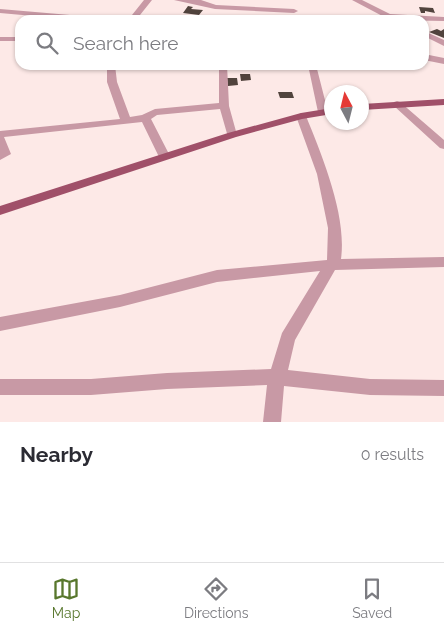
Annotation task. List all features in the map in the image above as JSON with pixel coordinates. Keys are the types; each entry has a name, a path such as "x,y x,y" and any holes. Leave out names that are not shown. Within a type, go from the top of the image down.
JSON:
{"main road":[{"path":"369,106 444,102"},
{"path":"0,211 232,135 300,116 324,112"}],"street":[{"path":"136,15 148,0"},
{"path":"178,0 294,11"},
{"path":"289,0 296,15"},
{"path":"356,0 386,15"},
{"path":"0,11 29,15"},
{"path":"429,18 444,19"},
{"path":"429,35 444,42"},
{"path":"0,39 15,38"},
{"path":"429,59 444,61"},
{"path":"111,70 112,82 126,121"},
{"path":"223,70 224,106 232,135"},
{"path":"314,70 324,103"},
{"path":"397,104 444,146"},
{"path":"0,134 126,121 144,118 155,112 224,106"},
{"path":"272,422 278,378 288,338 335,258 334,228 323,174 300,116"},
{"path":"144,118 164,156"},
{"path":"0,139 2,155"},
{"path":"0,324 120,301 217,276 331,265 444,262"},
{"path":"0,387 91,387 167,381 278,378 370,387 444,388"}],"building":[{"path":"188,6 193,7 191,9 203,10 199,15 183,13"},
{"path":"419,7 433,8 435,13 425,11 425,13 421,13"},
{"path":"437,29 441,31 444,29 444,38 429,32"},
{"path":"240,74 250,74 251,80 241,81"},
{"path":"227,78 237,78 238,85 228,86"},
{"path":"278,92 292,92 294,98 280,98"}]}
